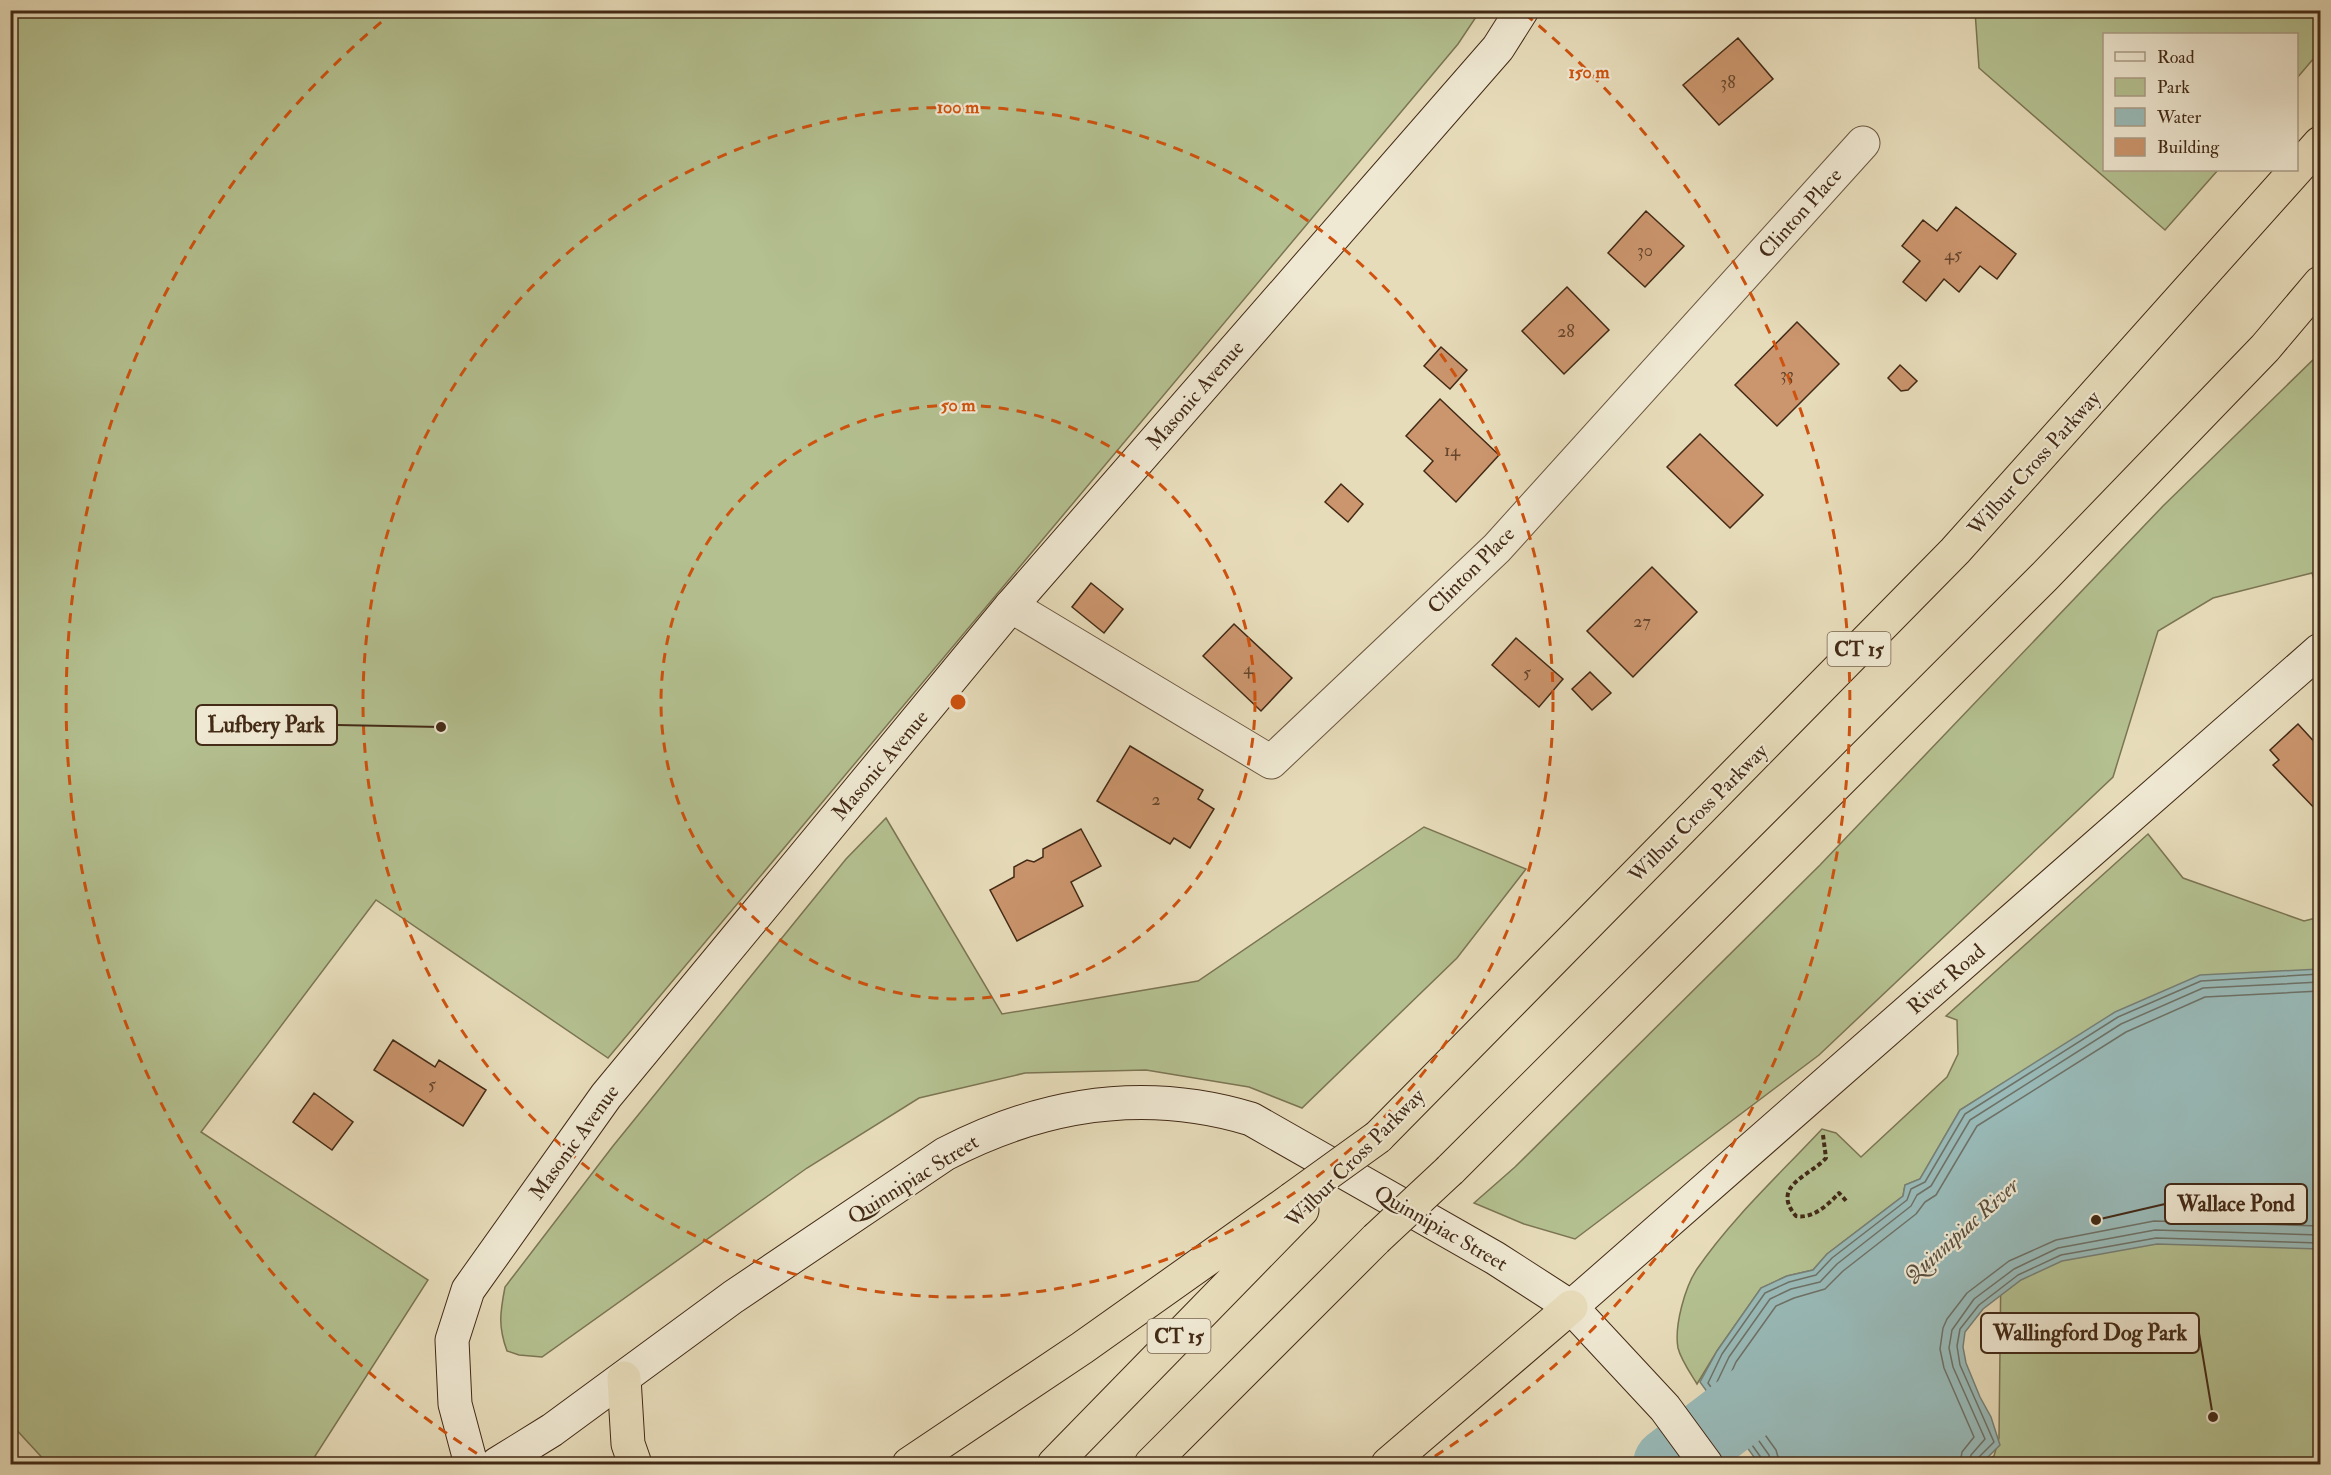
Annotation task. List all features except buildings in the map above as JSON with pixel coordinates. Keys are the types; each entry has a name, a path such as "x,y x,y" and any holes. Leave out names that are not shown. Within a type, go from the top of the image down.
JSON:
{"highway":[{"name":"Wilbur Cross Parkway","path":"2298,168 2320,143"},
{"name":"Wilbur Cross Parkway","path":"1054,1464 1298,1204 1378,1137 1955,552 2295,171"},
{"path":"1151,1464 1376,1239 1450,1170 2044,578 2265,348 2320,284"},
{"path":"2265,348 2320,310"},
{"path":"909,1464 1298,1204"},
{"path":"1388,1464 1571,1307"},
{"path":"624,1378 628,1444 635,1464"}],"main road":[{"name":"Masonic Avenue","path":"471,1464 455,1404 452,1340 468,1290 606,1096 1011,606 1498,48 1522,10"},
{"name":"Clinton Place","path":"1011,606 1271,762 1497,548 1863,143"},
{"name":"River Road","path":"1571,1307 2320,650"},
{"name":"Quinnipiac Street","path":"497,1464 552,1430 733,1297 945,1154 1010,1124 1070,1108 1116,1102 1161,1102 1222,1110 1251,1119 1495,1258 1571,1307 1665,1408 1706,1464"}],"path":[{"path":"1823,1135 1826,1158 1792,1185 1788,1202 1796,1216 1802,1217 1827,1206 1839,1193 1848,1203"}],"green space":[{"path":"11,10 1480,11 1458,44 608,1058 376,900 201,1132 428,1280 310,1464 48,1464 11,1424"},
{"path":"1975,11 2320,11 2320,51 2298,77 2298,33 2103,33 2103,171 2217,171 2165,230 1979,68"},
{"path":"2320,353 2320,598 2312,573 2213,598 2158,631 2113,777 1819,1055 1575,1239 1524,1224 1474,1203 1515,1167 1820,865 2163,506"},
{"path":"886,818 1002,1014 1198,981 1424,827 1526,869 1457,958 1302,1108 1249,1087 1146,1070 1025,1073 919,1098 807,1168 542,1357 519,1355 507,1351 501,1319 505,1287 613,1146 846,859"},
{"path":"2148,834 2183,878 2304,921 2320,917 2320,1464 1978,1464 1994,1456 1999,1438 2003,1083 1960,1110 1920,1179 1905,1185 1903,1196 1827,1254 1813,1270 1787,1276 1761,1288 1697,1384 1678,1348 1679,1318 1685,1296 1697,1269 1725,1232 1822,1129 1836,1133 1861,1157 1947,1077 1958,1054 1957,1020 1946,1016"}],"water":[{"path":"2320,969 2320,1249 2157,1244 2062,1261 2021,1280 1983,1309 1965,1332 1963,1347 1966,1363 1991,1417 2000,1445 1982,1463 1759,1464 1700,1382 1717,1351 1761,1288 1787,1276 1813,1270 1827,1254 1903,1196 1905,1185 1920,1179 1960,1110 2115,1012 2200,975"}],"waterway":[{"name":"Quinnipiac River","path":"1669,1464 1871,1310 1945,1244"}],"place":[{"name":"Lufbery Park","path":"441,727"},
{"name":"Wallace Pond","path":"2096,1220"},
{"name":"Wallingford Dog Park","path":"2213,1417"}]}
